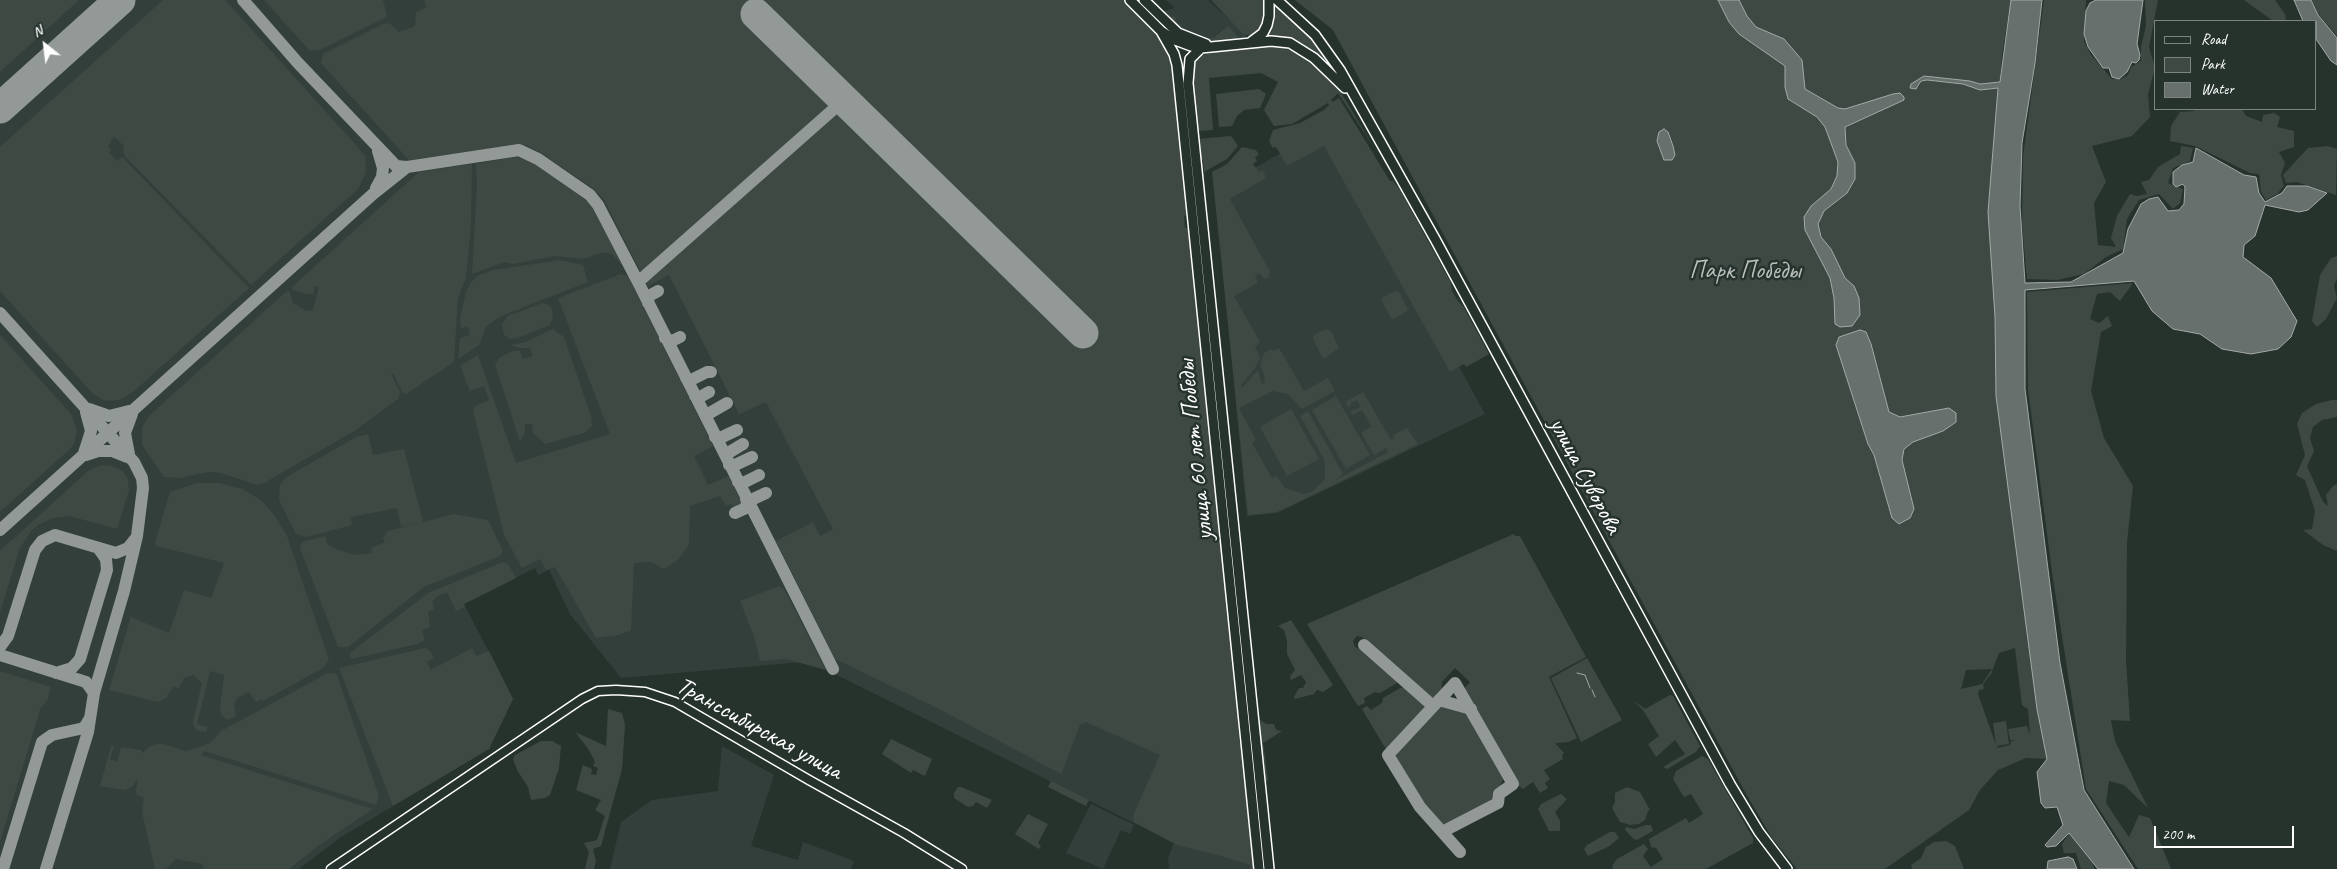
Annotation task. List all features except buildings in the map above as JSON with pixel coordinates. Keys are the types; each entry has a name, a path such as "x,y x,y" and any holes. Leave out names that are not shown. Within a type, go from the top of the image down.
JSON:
{"main road":[{"path":"1130,0 1162,31 1182,43 1201,48 1280,41 1299,47 1331,72 1353,97"},
{"path":"1144,0 1178,33 1213,46"},
{"path":"1248,43 1263,33 1269,16 1268,0"},
{"path":"1277,0 1315,35 1329,52 1353,97"},
{"name":"улица 60 лет Победы","path":"1162,31 1174,54 1187,124 1244,677 1269,869"},
{"name":"улица 60 лет Победы","path":"1187,124 1188,66 1193,54 1201,48"},
{"name":"улица Суворова","path":"1353,97 1435,239 1730,784 1759,832 1787,869"},
{"name":"улица 60 лет Победы","path":"1244,677 1259,869"},
{"name":"Транссибирская улица","path":"331,869 582,699 598,691 616,690 645,692 676,702 904,833 962,869"},
{"path":"1256,844 1266,842"}],"shaded area":[{"path":"0,0 1108,0 1252,869 1169,869 1168,858 1174,843 829,671 802,662 621,678 570,614 549,570 538,575 535,568 464,604 513,699 489,749 341,837 299,869 0,869"},
{"path":"1166,0 1208,0 1247,36 1235,40 1237,39 1225,28 1213,38 1191,33 1174,21 1177,18 1168,20 1164,11 1175,8"},
{"path":"1328,127 1485,414 1277,513 1247,516 1215,190"},
{"path":"722,746 774,775 751,846 798,860 803,842 854,861 851,869 610,869 621,822 652,800 718,791"},
{"path":"1091,804 1134,825 1130,834 1121,830 1103,869 1066,853"}],"green space":[{"path":"0,0 79,0 0,72"},
{"path":"163,0 225,0 365,156 366,172 358,189 251,285 124,155 124,146 114,136 108,147 111,150 109,153 117,161 122,157 249,288 133,392 120,400 106,401 94,395 0,291 0,147"},
{"path":"264,0 383,0 387,15 385,18 320,50 310,51"},
{"path":"424,0 1124,0 1149,24 1159,35 1169,52 1173,66 1187,202 1187,215 1184,216 1185,228 1188,228 1191,241 1240,716 1238,716 1239,741 1244,748 1256,869 1251,869 1251,865 1177,845 1134,822 1133,815 1160,755 1086,722 1080,725 1061,774 941,710 835,659 776,541 813,522 820,536 833,529 766,402 739,414 669,275 648,286 603,198 591,187 540,152 523,144 409,160 321,63 323,54 383,24 389,23 399,32 415,26 416,12 427,7"},
{"path":"1211,0 1264,0 1267,12 1261,31 1252,36 1243,34"},
{"name":"Парк Победы","path":"1295,0 2011,0 2002,55 2000,82 1980,84 1970,81 1924,76 1910,86 1910,88 1919,87 1921,81 1927,80 1963,84 1980,90 1998,88 1992,243 2002,436 2037,709 2047,759 2026,758 1998,770 1980,790 1969,810 1885,869 1797,869 1772,838 1745,792 1333,30","holes":["2015,648 2022,705 2028,709 2030,735 2027,726 2008,729 2010,740 2015,740 2011,741 2010,745 1997,748 1997,746 2009,744 2006,721 1993,723 1996,745 1978,694 1979,690 1984,689 1983,684 1991,674 1999,653","1992,669 1982,684 1961,689 1966,670"]},
{"path":"2044,0 2086,0 2084,42 2091,55 2112,79 2121,79 2128,75 2131,67 2141,61 2141,47 2146,26 2145,0 2158,0 2149,47 2154,64 2148,94 2150,117 2132,136 2092,146 2106,182 2094,203 2098,245 2116,247 2111,238 2117,216 2130,194 2137,196 2147,194 2141,182 2149,180 2158,167 2180,154 2181,146 2193,148 2190,161 2173,168 2168,183 2183,189 2180,203 2173,209 2159,194 2139,200 2127,219 2123,249 2106,257 2084,274 2057,280 2027,279 2022,225 2023,157"},
{"path":"2244,0 2275,0 2285,14 2286,20 2272,20"},
{"path":"2312,0 2337,0 2337,36 2319,15"},
{"path":"1274,6 1310,37 1338,75 1324,62 1282,38 1265,36"},
{"path":"1173,16 1177,18 1175,21 1191,33 1202,37 1213,38 1228,26 1238,37 1235,40 1208,41 1183,31 1170,22 1169,18"},
{"path":"1277,46 1300,54 1322,72 1340,91 1375,149 1338,93 1331,100 1333,102 1339,98 1390,181 1393,181 1400,190 1451,283 1452,291 1463,306 1489,354 1466,367 1464,364 1450,372 1324,146 1287,166 1276,147 1273,148 1269,141 1273,130 1300,123 1324,110 1329,105 1328,103 1292,124 1274,126 1264,110 1278,82 1261,73 1209,78 1213,130 1197,131 1190,79 1195,57 1214,52"},
{"path":"1259,89 1266,94 1260,108 1244,110 1237,116 1232,126 1219,127 1216,94"},
{"path":"2243,110 2246,116 2262,122 2263,115 2274,113 2280,117 2277,127 2294,131 2294,147 2279,152 2285,163 2281,175 2284,186 2277,194 2266,200 2261,192 2259,174 2250,173 2195,146 2170,141 2171,126 2180,112"},
{"path":"1231,136 1238,146 1227,159 1204,172 1203,160 1200,160 1198,139"},
{"path":"2328,146 2337,149 2336,195 2297,182 2286,183 2283,175 2308,148"},
{"path":"1242,147 1256,150 1259,155 1255,157 1257,161 1253,164 1259,172 1263,170 1266,178 1230,199 1270,272 1268,278 1265,279 1259,273 1255,276 1258,283 1234,296 1260,342 1255,347 1260,357 1256,367 1241,385 1243,387 1258,370 1262,384 1265,383 1264,374 1260,366 1264,353 1271,349 1273,351 1279,348 1304,391 1328,378 1335,391 1302,409 1288,394 1273,391 1239,408 1256,440 1252,443 1272,478 1277,476 1285,488 1303,494 1312,492 1325,479 1325,461 1300,416 1308,411 1343,474 1336,480 1388,452 1386,448 1374,455 1361,433 1373,425 1371,426 1362,410 1353,415 1350,411 1361,407 1357,400 1351,403 1349,408 1345,402 1363,392 1391,440 1395,438 1393,435 1407,428 1418,444 1277,512 1248,515 1212,172 1227,164"},
{"path":"515,157 527,159 590,203 623,266 612,254 603,252 584,259 555,256 513,264 504,262 472,274 477,185 476,164"},
{"path":"472,164 471,225 466,278 458,298 454,362 406,394 403,393 393,373 391,374 400,392 399,398 356,430 264,483 257,485 221,473 208,472 180,478 164,477 142,445 142,427 150,415 287,291 290,292 293,303 306,311 313,310 319,287 315,286 313,294 306,294 292,290 292,287 419,172"},
{"path":"2337,256 2337,278 2334,286 2337,298 2326,319 2317,327 2312,321 2320,275 2331,258"},
{"path":"560,260 583,265 588,282 499,317 486,327 479,345 458,359 460,338 470,335 468,327 461,328 460,318 466,292 471,282 477,276 493,270"},
{"path":"621,274 628,276 713,446 694,456 708,485 729,476 744,506 735,510 731,504 726,506 720,496 690,506 689,544 679,559 664,569 651,562 634,563 631,630 618,635 596,638 555,567 546,570 540,559 522,568 504,535 473,411 475,406 489,400 484,386 470,391 460,366 478,355 516,463 610,434 558,298"},
{"path":"2133,283 2120,301 2110,292 2097,294 2090,319 2099,323 2108,316 2112,326 2101,332 2091,391 2104,438 2133,486 2127,542 2126,661 2130,721 2111,720 2115,741 2148,808 2124,785 2109,781 2106,803 2129,837 2139,815 2150,818 2171,869 2138,869 2086,789 2053,579 2028,390 2027,292"},
{"path":"1395,291 1400,293 1408,310 1394,319 1391,318 1382,301 1383,297"},
{"path":"542,303 549,305 552,309 553,318 550,325 518,338 510,339 504,335 502,324 508,316"},
{"path":"553,329 564,337 591,416 592,426 584,433 545,444 532,432 533,424 525,424 525,432 520,442 495,364 500,357 513,351 520,351 523,359 533,356 530,348 519,348 510,345 526,342"},
{"path":"1326,329 1331,331 1339,348 1325,358 1322,357 1313,339 1314,335"},
{"path":"0,335 71,414 77,430 74,443 70,449 0,512"},
{"path":"1336,396 1370,455 1346,469 1312,410"},
{"path":"2337,400 2337,417 2322,420 2313,427 2310,438 2314,451 2307,466 2323,502 2328,506 2326,495 2337,484 2337,551 2323,545 2303,530 2312,529 2315,511 2305,480 2296,475 2305,455 2297,424 2302,413 2316,404"},
{"path":"1291,409 1319,459 1287,476 1260,427"},
{"path":"368,434 373,455 404,449 423,522 401,527 397,508 351,517 352,525 307,537 296,534 279,500 280,485 285,478 356,437"},
{"path":"101,465 111,466 123,471 128,479 129,490 117,529 69,516 53,518 38,525 31,531 20,548 0,612 0,551 88,471"},
{"path":"197,483 219,483 243,489 261,500 275,516 287,536 329,660 323,668 263,701 262,699 256,702 249,692 237,698 234,704 236,716 228,720 221,715 220,707 224,675 210,671 197,724 208,727 206,732 196,730 193,722 202,683 193,675 184,678 179,688 173,687 166,698 158,702 109,690 131,617 169,633 184,590 211,598 224,563 156,546 155,543 170,492"},
{"path":"454,514 488,520 503,551 500,556 424,587 348,647 338,647 300,548 301,544 305,541 325,536 328,545 335,549 355,555 372,553 371,548 385,542 383,538 388,531"},
{"path":"1514,534 1515,536 1520,536 1586,657 1549,677 1577,738 1569,742 1555,743 1564,753 1562,755 1563,759 1544,770 1550,779 1545,783 1548,788 1540,793 1533,782 1523,789 1516,784 1465,693 1464,689 1470,682 1455,668 1442,682 1441,697 1435,703 1430,702 1367,645 1364,638 1357,636 1353,641 1355,647 1367,653 1397,678 1397,683 1380,693 1375,692 1364,698 1365,703 1358,706 1307,624"},
{"path":"503,562 508,564 516,578 464,604 465,607 456,611 447,592 436,597 432,602 434,609 428,612 430,627 422,630 425,640 417,644 352,659 350,656 350,653 428,593"},
{"path":"779,586 784,589 826,670 786,659 760,661 755,639 740,601"},
{"path":"1291,620 1333,685 1323,692 1317,690 1314,694 1295,699 1294,697 1299,688 1303,688 1306,682 1301,675 1291,680 1290,676 1295,670 1287,654 1287,641 1284,630 1278,626"},
{"path":"425,648 430,651 434,658 427,662 431,670 472,648 476,656 489,651 513,699 489,749 393,806 339,668"},
{"path":"1587,658 1622,720 1581,742 1551,678"},
{"path":"0,671 51,687 47,701 41,707 0,842"},
{"path":"336,673 379,796 376,805 204,751 201,755 373,809 318,846 289,869 203,869 203,864 176,859 166,869 155,869 142,812 144,798 137,795 136,791 138,778 132,787 124,790 100,786 111,746 114,746 110,759 117,762 121,747 141,750 143,753 150,746 157,744 186,751 200,747 211,742 221,731 326,674"},
{"path":"1408,687 1424,703 1427,711 1387,751 1362,709 1367,706 1371,710 1382,703 1383,698 1400,688"},
{"path":"1670,695 1673,696 1700,746 1696,752 1667,769 1663,767 1685,754 1675,740 1656,757 1648,744 1659,736 1643,710 1633,700 1645,709"},
{"path":"1443,706 1471,715 1504,777 1492,804 1445,829 1421,804 1397,767 1395,759 1399,749 1437,707"},
{"path":"608,709 622,713 625,725 622,769 601,846 593,849 596,861 594,869 585,869 589,852 584,843 597,840 605,816 595,810 601,800 576,790 583,765 592,769 591,774 596,775 598,768 593,766 595,762 589,750 575,732 606,746"},
{"path":"1258,719 1267,724 1274,724 1276,730 1282,731 1263,743 1268,780 1266,782 1264,781"},
{"path":"891,739 932,759 925,776 913,770 911,773 882,754"},
{"path":"541,741 552,741 561,746 559,768 550,795 545,798 531,800 528,787 517,770 513,759 515,755"},
{"path":"1702,756 1708,759 1753,838 1753,843 1706,869 1613,869 1612,866 1617,859 1644,844 1648,849 1643,856 1651,867 1663,859 1656,848 1651,847 1649,839 1686,818 1689,823 1703,814 1691,794 1684,797 1673,779 1676,771"},
{"path":"1051,781 1089,800 1086,806 1048,787"},
{"path":"958,787 992,800 987,808 976,802 973,806 968,807 954,798 954,793"},
{"path":"1627,787 1640,792 1650,810 1645,820 1639,824 1630,825 1620,822 1612,808 1615,802 1615,793"},
{"path":"1561,794 1567,799 1555,812 1560,821 1560,831 1549,831 1538,809 1541,804"},
{"path":"1028,814 1048,824 1038,843 1041,846 1039,849 1015,834"},
{"path":"1651,825 1653,831 1637,840 1625,830 1626,827 1634,829"},
{"path":"1610,832 1615,832 1619,838 1608,847 1588,856 1584,849 1587,845"},
{"path":"2069,834 2091,861 2095,869 2081,869 2076,853 2064,853 2062,844"},
{"path":"1946,841 1955,846 1964,869 1912,869 1911,865 1921,858 1926,847 1934,842"}],"water":[{"path":"1718,0 1739,0 1747,16 1756,27 1784,39 1802,60 1805,89 1838,108 1845,109 1893,94 1900,93 1904,97 1904,100 1845,127 1846,145 1855,163 1855,179 1847,193 1824,211 1818,224 1821,237 1831,249 1845,278 1854,286 1859,298 1860,315 1852,326 1840,327 1835,324 1834,298 1830,278 1805,230 1804,217 1811,206 1831,189 1837,176 1838,162 1825,127 1817,117 1788,99 1785,87 1785,66 1739,34 1729,22"},
{"path":"2011,0 2042,0 2035,63 2022,143 2020,206 2025,283 2071,282 2123,253 2128,229 2141,204 2149,199 2158,197 2168,211 2179,210 2184,204 2185,187 2183,184 2176,187 2173,184 2173,172 2182,165 2193,162 2196,148 2244,175 2256,177 2259,193 2265,202 2282,193 2287,186 2307,186 2327,193 2308,210 2299,212 2265,205 2255,236 2244,245 2243,257 2271,278 2297,321 2291,337 2278,349 2251,354 2222,349 2200,334 2173,329 2152,311 2134,281 2025,290 2025,389 2060,663 2084,790 2134,869 2098,869 2069,833 2056,846 2047,847 2045,845 2063,825 2057,807 2045,808 2041,803 2037,772 2047,759 2037,709 1996,396 1995,317 1988,212 1998,88 1980,90 1963,84 1927,80 1921,81 1916,89 1910,88 1911,84 1924,76 1970,81 1980,84 2000,82"},
{"path":"2096,0 2143,0 2137,44 2140,55 2139,60 2136,63 2132,62 2127,72 2119,79 2112,77 2109,68 2103,68 2088,47 2084,34 2086,11 2090,3"},
{"path":"2294,0 2311,0 2318,15 2337,38 2337,65 2331,61 2317,40 2317,20 2303,20"},
{"path":"1664,129 1668,132 1673,146 1675,155 1672,160 1664,160 1657,141 1659,132"},
{"path":"1860,330 1866,332 1871,344 1889,412 1900,417 1949,408 1956,413 1956,422 1943,431 1913,442 1904,449 1902,460 1914,509 1910,518 1899,524 1892,518 1874,455 1868,444 1836,345 1839,337"},
{"path":"2068,857 2073,859 2077,869 2047,869 2048,861"}],"waterway":[{"path":"1577,673 1585,675 1590,688"},
{"path":"1592,690 1595,697"}],"taxiway":[{"path":"243,0 298,63 396,166 407,167 519,150 538,159 590,195 598,205 638,282 833,669"},
{"path":"638,282 844,100"},
{"path":"376,188 382,177 383,168 378,151"},
{"path":"0,530 373,194 407,167"},
{"path":"648,303 649,296 658,291"},
{"path":"0,313 134,462 142,478 143,488 137,536 124,591 94,693 88,732 46,869"},
{"path":"665,338 672,341 680,337"},
{"path":"686,378 691,380 711,372"},
{"path":"695,396 700,397 709,392"},
{"path":"704,413 708,414 727,403"},
{"path":"89,409 109,416 129,411"},
{"path":"84,453 91,431 86,412"},
{"path":"129,454 125,433 132,414"},
{"path":"715,437 720,438 737,430"},
{"path":"723,451 728,453 743,444"},
{"path":"86,455 98,451 112,451 127,457"},
{"path":"729,465 733,466 752,457"},
{"path":"738,482 743,483 759,475"},
{"path":"746,499 751,500 766,493"},
{"path":"735,513 746,508 747,501"},
{"path":"0,647 8,636 35,550 42,541 55,535 116,553 128,548 136,538"},
{"path":"56,673 72,668 80,659 107,570 106,559 99,549"},
{"path":"1364,645 1433,706"},
{"path":"0,655 86,682 94,693"},
{"path":"1442,832 1498,803 1499,794 1513,784 1455,683 1388,755 1420,807 1460,852"},
{"path":"1439,700 1471,709"},
{"path":"3,869 42,742 52,735 84,728 90,718"}],"runway":[{"path":"0,108 120,0"},
{"path":"756,14 1083,333"}]}
